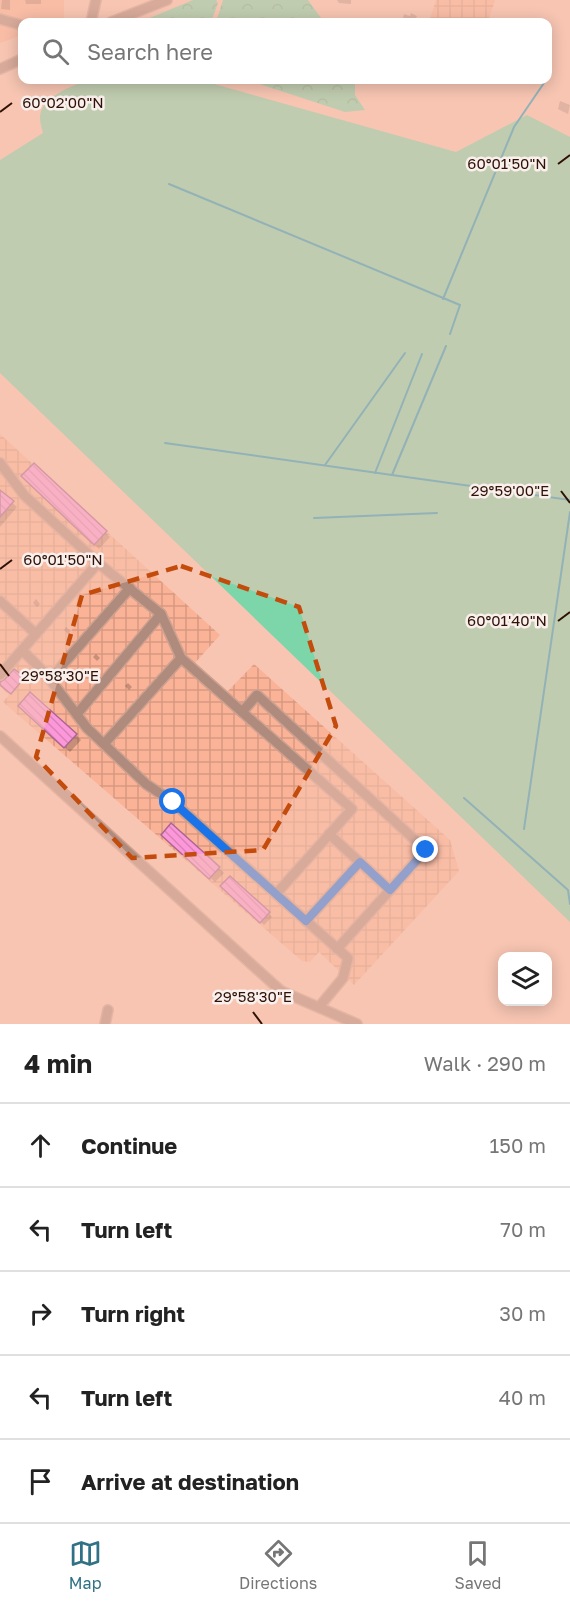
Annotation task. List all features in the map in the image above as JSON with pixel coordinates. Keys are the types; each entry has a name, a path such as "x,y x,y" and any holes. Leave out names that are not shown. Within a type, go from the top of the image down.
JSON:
{"street":[{"path":"92,18 96,0"},
{"path":"121,18 161,1"},
{"path":"0,19 18,26"},
{"path":"0,69 18,61"},
{"path":"0,463 24,495 99,563 161,614 181,658 352,809 276,894"},
{"path":"0,675 99,563"},
{"path":"50,679 130,588"},
{"path":"0,601 36,634"},
{"path":"77,714 161,614"},
{"path":"22,650 50,679 87,728 146,784 173,802 348,958 344,978 319,1007"},
{"path":"104,744 181,658"},
{"path":"242,711 257,695 426,850 337,949"},
{"path":"0,736 281,991 357,1024"},
{"path":"329,834 390,890"},
{"path":"306,921 360,862"},
{"path":"105,1024 108,1010"}],"highlighted area":[{"path":"181,566 299,607 336,726 263,850 132,858 36,757 82,595"}],"shaded area":[{"path":"0,0 64,0 64,18 18,18 18,36 0,43"},
{"path":"436,0 495,0 489,18 430,18"},
{"path":"0,434 220,635 195,663 227,692 254,664 450,840 459,871 354,985 319,952 310,962 302,961 3,702 9,695 0,686"}],"green space":[{"path":"193,0 216,0 218,3 212,18 150,18"},
{"path":"223,0 308,0 321,18 217,18"},
{"path":"78,84 214,84 456,152 527,115 570,137 570,922 0,373 0,160 43,133 40,120 41,111 51,98"},
{"path":"259,84 355,84 355,95 365,110 345,112"}],"building":[{"path":"34,463 107,531 94,545 21,476"},
{"path":"0,490 14,501 0,517"},
{"path":"14,669 25,677 11,694 0,685 0,682"},
{"path":"30,692 77,734 64,748 18,706"},
{"path":"171,823 220,867 209,879 161,835"},
{"path":"230,876 270,912 260,923 220,886"}],"waterway":[{"path":"443,299 514,127 543,84"},
{"path":"169,184 460,305 450,334"},
{"path":"446,346 392,475 570,500"},
{"path":"325,465 405,353"},
{"path":"375,473 422,354"},
{"path":"165,443 392,475"},
{"path":"524,829 570,512"},
{"path":"314,518 437,513"},
{"path":"464,798 568,890 570,904"}],"route":[{"path":"173,802 306,921 360,862 390,890 426,850"}]}
